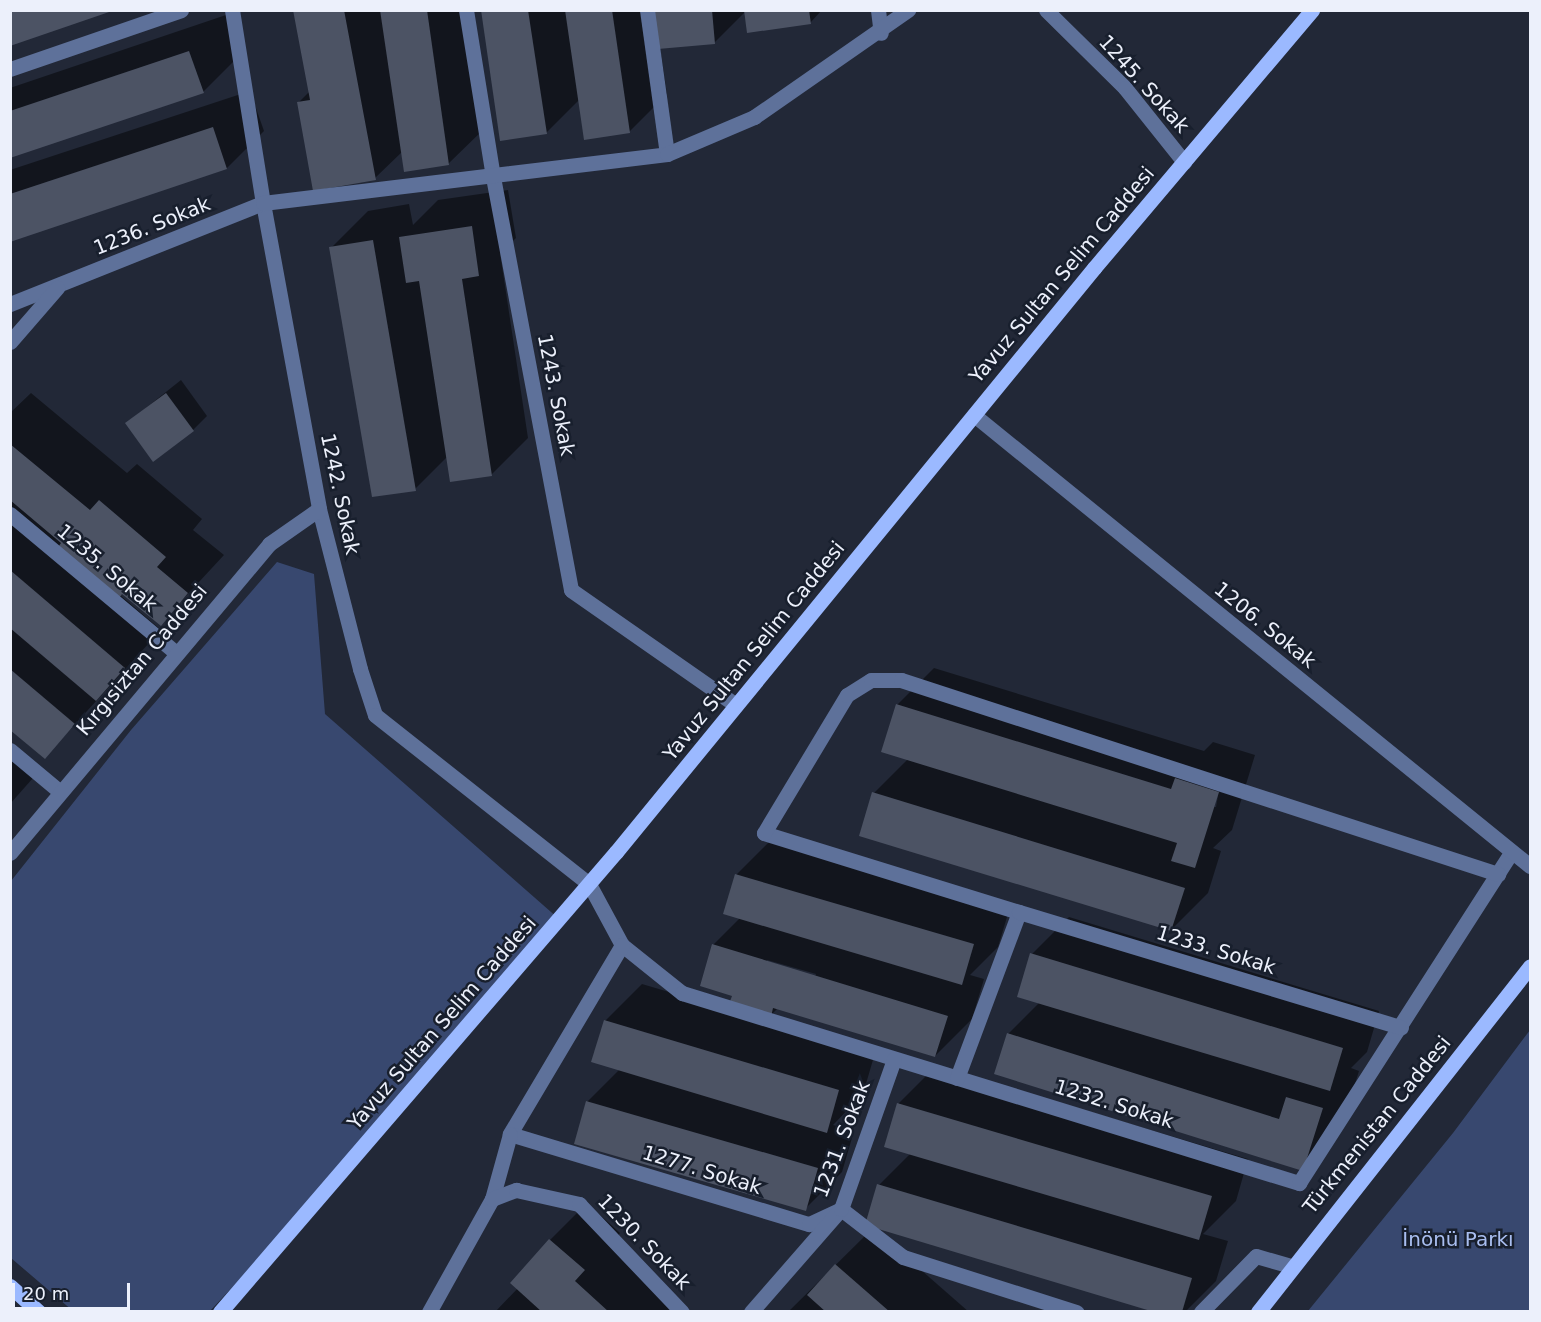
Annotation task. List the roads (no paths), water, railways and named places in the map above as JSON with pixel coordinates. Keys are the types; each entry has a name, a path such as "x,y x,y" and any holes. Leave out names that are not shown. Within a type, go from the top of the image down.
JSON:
{"main road":[{"name":"Yavuz Sultan Selim Caddesi","path":"220,1311 588,884 974,415 1312,10"},
{"name":"Türkmenistan Caddesi","path":"1258,1311 1530,966"},
{"path":"10,1286 39,1311"}],"street":[{"path":"10,69 181,10"},
{"name":"1242. Sokak","path":"232,10 263,203 319,509 360,669 375,714 588,884"},
{"name":"1243. Sokak","path":"466,10 493,177 571,590 736,705"},
{"path":"647,10 667,154"},
{"path":"878,10 881,33"},
{"name":"1236. Sokak","path":"10,304 57,288 263,203 493,177 667,154 754,117 881,33 908,10"},
{"name":"1245. Sokak","path":"1046,10 1125,88 1184,162"},
{"name":"1236. Sokak","path":"10,342 57,288"},
{"name":"1206. Sokak","path":"974,415 1511,853 1530,866"},
{"name":"Kırgısiztan Caddesi","path":"10,853 59,791 269,544 319,509"},
{"name":"1235. Sokak","path":"10,514 176,653"},
{"name":"1233. Sokak","path":"1401,1027 764,833 847,695 871,680 901,680 1497,874"},
{"path":"10,750 59,791"},
{"name":"1232. Sokak","path":"588,884 622,945 682,993 1299,1183 1511,853"},
{"path":"957,1078 1019,912"},
{"path":"429,1311 492,1199 510,1134 622,945"},
{"name":"1231. Sokak","path":"751,1311 841,1209 894,1059"},
{"name":"1277. Sokak","path":"510,1134 808,1224 841,1209"},
{"name":"1230. Sokak","path":"492,1199 516,1190 579,1204 682,1311"},
{"path":"841,1209 903,1257 1076,1311"},
{"path":"1201,1311 1256,1256 1292,1266"}],"park label":[{"name":"İnönü Parkı","path":"1458,1239"}]}
